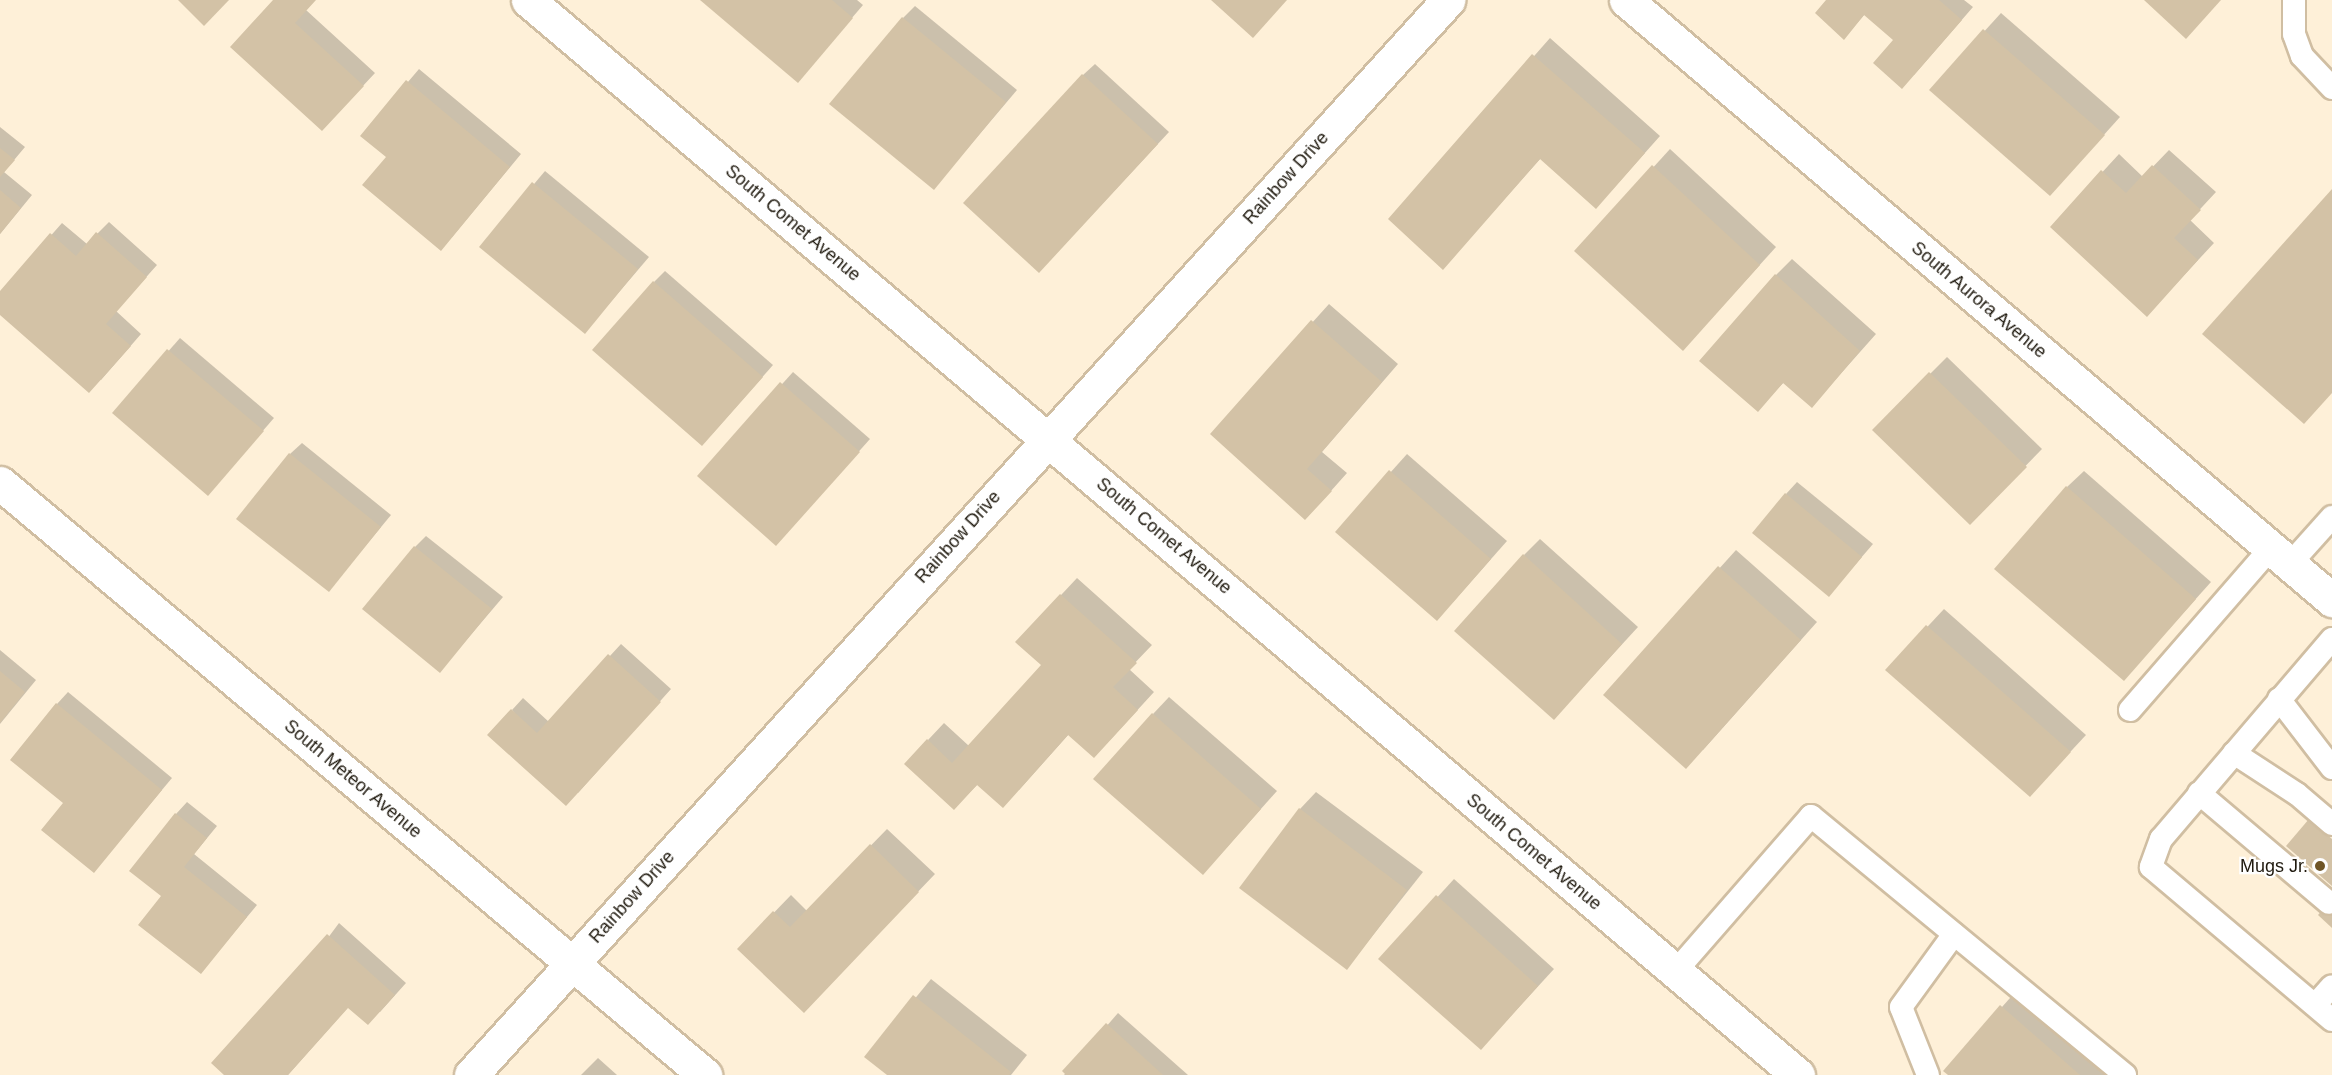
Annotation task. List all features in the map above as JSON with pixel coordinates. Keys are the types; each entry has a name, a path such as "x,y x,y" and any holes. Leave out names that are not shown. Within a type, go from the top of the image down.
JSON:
{"street":[{"name":"South Comet Avenue","path":"528,0 1048,437 1798,1075"},
{"name":"Rainbow Drive","path":"471,1075 1048,437 1448,0"},
{"name":"South Aurora Avenue","path":"1626,0 2332,600"},
{"name":"South Meteor Avenue","path":"0,483 705,1075"}],"lane":[{"path":"2294,0 2294,34 2302,56 2332,88"},
{"path":"2130,710 2281,556 2332,517"},
{"path":"2332,639 2161,839 2151,867 2332,1020"},
{"path":"2279,699 2332,768"},
{"path":"2234,753 2297,794 2332,824"},
{"path":"2199,793 2329,903"},
{"path":"1675,972 1812,816 2125,1075"},
{"path":"1928,1075 1901,1007 1954,934"},
{"path":"2315,1005 2332,986"}],"building":[{"path":"178,0 229,0 204,26"},
{"path":"273,0 316,0 295,23 364,86 322,131 230,47"},
{"path":"700,0 832,0 853,18 798,83"},
{"path":"1211,0 1287,0 1253,38"},
{"path":"1826,0 1939,0 1962,20 1902,89 1873,63 1893,40 1864,15 1844,40 1815,13"},
{"path":"2144,0 2221,0 2186,39"},
{"path":"902,17 1006,102 934,190 829,104"},
{"path":"1983,29 2105,135 2050,196 1929,90"},
{"path":"1532,54 1645,153 1596,209 1540,159 1443,270 1388,219"},
{"path":"1082,74 1158,144 1039,273 963,203"},
{"path":"406,80 510,167 441,251 362,185 386,157 360,136"},
{"path":"0,148 15,160 0,177"},
{"path":"1652,165 1760,265 1683,351 1574,251"},
{"path":"2152,165 2201,210 2174,238 2198,260 2147,317 2050,227 2101,170 2126,193"},
{"path":"532,182 638,269 585,334 479,247"},
{"path":"2332,189 2332,393 2304,424 2202,334"},
{"path":"0,190 21,208 0,234"},
{"path":"96,232 147,277 106,324 131,346 89,393 0,315 0,291 50,233 76,256"},
{"path":"1775,274 1860,351 1812,408 1783,383 1758,412 1699,361"},
{"path":"653,281 763,377 702,446 592,350"},
{"path":"1311,320 1382,382 1307,469 1332,491 1305,520 1210,434"},
{"path":"167,349 264,431 208,496 112,413"},
{"path":"1929,372 2027,467 1970,525 1872,430"},
{"path":"780,382 860,452 776,546 697,476"},
{"path":"289,453 381,527 329,592 236,519"},
{"path":"1389,470 1491,559 1437,621 1335,532"},
{"path":"2066,486 2196,599 2124,681 1994,569"},
{"path":"1785,493 1862,557 1829,597 1752,533"},
{"path":"414,546 492,609 440,673 362,609"},
{"path":"1523,554 1622,644 1554,720 1454,631"},
{"path":"1718,566 1801,640 1686,769 1603,695"},
{"path":"1060,594 1137,663 1113,687 1138,710 1094,758 1068,735 1003,808 977,785 954,810 904,764 927,739 952,763 1041,665 1015,642"},
{"path":"1926,625 2071,752 2030,797 1885,670"},
{"path":"608,654 661,702 566,806 487,735 511,709 537,733"},
{"path":"0,671 25,692 0,723"},
{"path":"56,703 162,790 94,873 41,830 63,803 10,760"},
{"path":"1152,713 1261,809 1203,875 1093,779"},
{"path":"1299,808 1407,890 1347,970 1239,888"},
{"path":"175,813 207,838 184,867 247,917 201,974 138,925 161,896 129,871"},
{"name":"Mugs Jr.","path":"2309,819 2332,839 2332,886 2286,846"},
{"path":"870,844 919,892 804,1013 737,949 773,911 790,927"},
{"path":"1436,895 1538,986 1481,1050 1378,959"},
{"name":"Mugs Jr.","path":"2332,899 2332,928 2318,915"},
{"path":"327,934 395,995 368,1025 348,1008 288,1075 224,1075 211,1063"},
{"path":"913,995 1011,1072 1009,1075 887,1075 864,1057"},
{"path":"2000,1005 2080,1075 1948,1075 1943,1071"},
{"path":"1106,1023 1163,1075 1066,1075 1062,1071"}],"place":[{"name":"Mugs Jr.","path":"2320,866"}]}
